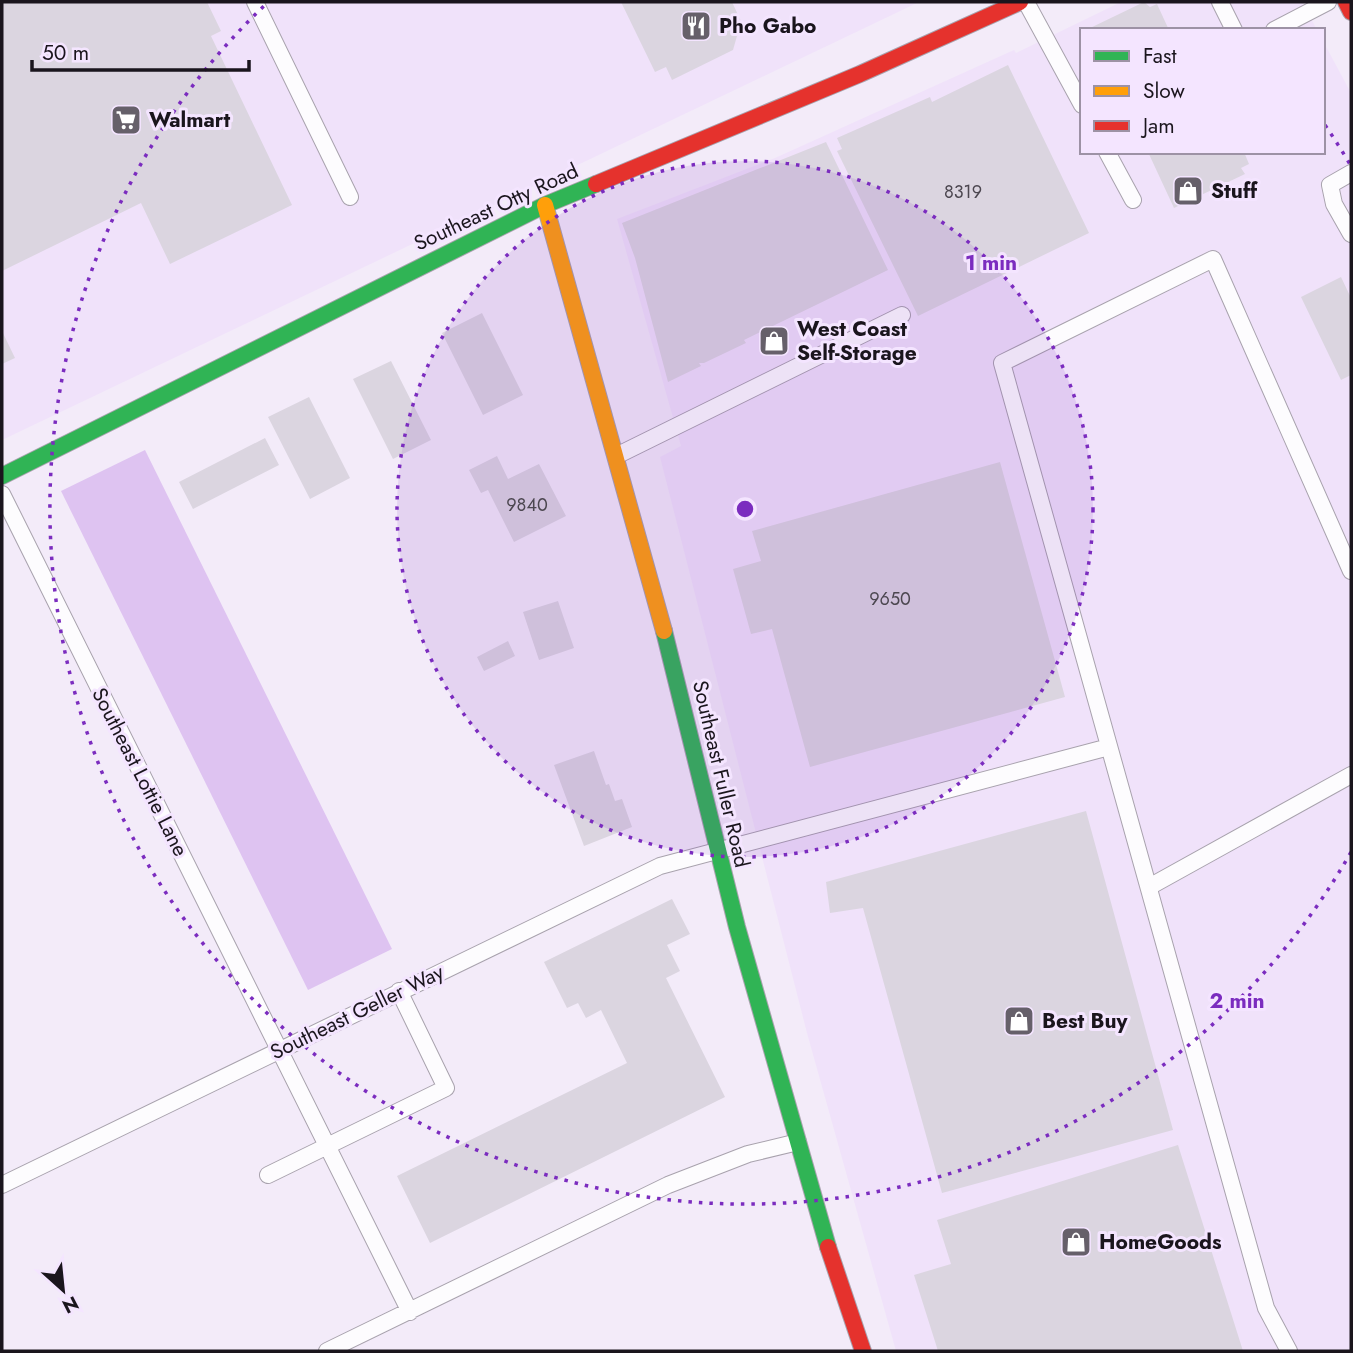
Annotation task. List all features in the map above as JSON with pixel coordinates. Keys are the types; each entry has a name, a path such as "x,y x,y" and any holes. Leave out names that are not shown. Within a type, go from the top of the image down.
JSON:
{"street":[{"name":"Southeast Otty Road","path":"2,476 545,205 860,74 1020,2"},
{"path":"1346,2 1351,12"},
{"name":"Southeast Fuller Road","path":"545,205 674,667 717,850 798,1142 824,1234 863,1351"}],"lane":[{"path":"255,2 350,197"},
{"path":"1026,2 1080,100"},
{"path":"1220,2 1233,28"},
{"path":"1278,28 1328,2"},
{"path":"1108,154 1133,200"},
{"path":"1351,173 1330,185 1334,204 1351,234"},
{"path":"1289,1351 1266,1308 1002,363 1213,258 1351,571"},
{"path":"616,456 902,315"},
{"name":"Southeast Lottie Lane","path":"2,494 410,1312"},
{"name":"Southeast Geller Way","path":"2,1185 660,866 1109,747"},
{"path":"1149,887 1351,775"},
{"path":"268,1175 446,1088 399,991"},
{"path":"327,1351 357,1345 410,1312 668,1185 748,1154 798,1142"}],"shaded area":[{"path":"2,2 919,2 2,440"},
{"path":"1121,2 1302,2 1316,28 1080,28 1080,154 1325,154 1325,45 1351,93 1351,1351 896,1351 807,1033 660,457 681,446 617,219 775,158 1014,50 1016,53"},
{"path":"145,450 392,949 308,990 61,491"}],"building":[{"name":"Walmart","path":"2,2 207,2 221,31 211,36 292,205 170,264 141,203 2,271"},
{"path":"621,2 732,2 746,32 737,36 733,50 672,80 666,67 655,72"},
{"path":"1144,2 1150,7 1157,4 1168,28 1090,28"},
{"path":"1008,65 1089,233 918,316 837,151 842,149 837,138 930,97 932,102"},
{"path":"826,142 888,270 744,340 746,343 699,363 701,366 668,382 635,258 622,223"},
{"name":"Stuff","path":"1149,154 1245,154 1249,164 1241,168 1245,174 1174,208"},
{"path":"1341,277 1351,298 1351,375 1341,380 1301,297"},
{"path":"482,313 523,395 483,415 442,333"},
{"path":"2,331 15,358 2,364"},
{"path":"391,361 431,440 393,459 353,379"},
{"path":"309,397 350,478 310,499 268,417"},
{"path":"265,438 279,465 193,509 179,482"},
{"path":"497,456 508,479 539,464 566,516 514,542 488,490 481,493 469,470"},
{"path":"1000,462 1065,697 810,767 772,629 751,634 733,569 761,561 752,531"},
{"path":"558,601 574,648 539,660 523,612"},
{"path":"508,641 515,656 484,671 477,657"},
{"path":"594,751 606,785 609,784 615,801 622,799 632,827 584,846 554,765"},
{"name":"Best Buy","path":"1086,811 1173,1130 942,1193 863,908 830,913 826,882"},
{"path":"672,899 690,934 667,945 680,971 666,978 725,1097 430,1243 397,1176 627,1063 601,1010 586,1018 578,1003 567,1008 544,962"},
{"name":"HomeGoods","path":"1178,1145 1243,1351 938,1351 914,1275 951,1264 937,1220"}],"traffic: fast":[{"path":"2,476 545,205 596,184"},
{"path":"664,631 737,927 828,1247"}],"traffic: slow":[{"path":"545,205 664,631"}],"traffic: jam":[{"path":"596,184 860,74 1020,2"},
{"path":"1346,2 1351,12"},
{"path":"828,1247 863,1351"}],"place":[{"name":"Pho Gabo","path":"696,26"},
{"name":"Walmart","path":"126,120"},
{"name":"Stuff","path":"1188,191"},
{"name":"West Coast Self-Storage","path":"774,341"},
{"name":"Best Buy","path":"1019,1021"},
{"name":"HomeGoods","path":"1076,1242"}]}
